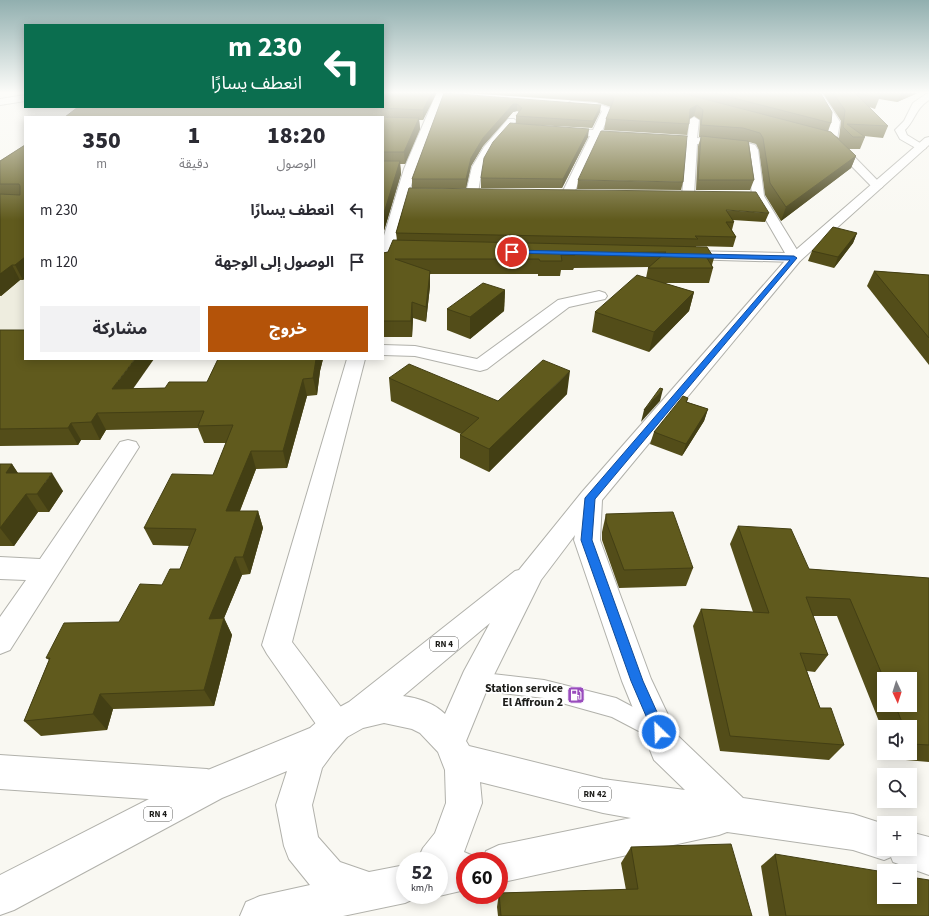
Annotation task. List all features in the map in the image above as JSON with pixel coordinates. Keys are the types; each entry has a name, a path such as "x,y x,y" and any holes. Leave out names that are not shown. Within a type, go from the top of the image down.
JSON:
{"street":[{"path":"422,135 385,249 435,250"},
{"path":"472,193 478,167 488,149 500,135"},
{"path":"582,195 563,195 596,135"},
{"path":"621,135 740,144 751,147 753,150 758,196 794,258"},
{"path":"673,195 692,196 693,135"},
{"path":"831,135 829,139 877,186"},
{"path":"902,135 903,137 925,144"},
{"name":"RN 4","path":"454,750 475,680 531,573 590,498 794,258 925,144"},
{"path":"396,169 410,169"},
{"path":"403,192 488,193"},
{"path":"742,196 758,196"},
{"path":"675,255 794,258"},
{"path":"384,350 415,351 480,364 564,303 599,296"},
{"path":"338,727 277,645 356,360"},
{"path":"0,641 128,447"},
{"path":"590,498 586,540 637,681 666,748 734,814"},
{"path":"0,568 47,570"},
{"name":"RN 4","path":"0,896 210,786 338,727 531,573"},
{"path":"387,887 328,877 302,846 294,805 307,760 338,727 384,708 418,714 431,722 454,750 462,770 464,803 449,845 443,852"},
{"name":"RN 42","path":"454,750 508,773 603,796 853,832 877,840"},
{"path":"0,772 210,786"},
{"name":"RN 42","path":"508,862 734,814"},
{"path":"917,852 929,856"},
{"path":"260,916 387,887"}],"lane":[{"path":"475,680 544,689 616,708 659,732"}],"shaded area":[{"path":"0,210 24,241 24,360 0,385"}],"building":[{"path":"384,135 412,135 404,152 384,152"},
{"path":"428,135 486,135 471,158 466,179 412,179"},
{"path":"499,135 586,135 563,179 481,178 484,158 493,142"},
{"path":"599,135 687,136 683,182 578,180"},
{"path":"761,135 834,135 856,156 786,207 770,183 763,138"},
{"path":"851,135 862,135 865,137 853,137"},
{"path":"701,136 748,141 754,180 698,180"},
{"path":"24,146 24,258 0,274 0,194 20,195 20,186 19,184 0,184 0,161"},
{"path":"384,161 400,161 384,213"},
{"path":"409,188 756,192 769,213 726,210 734,222 726,222 736,237 695,236 698,239 396,233"},
{"path":"833,227 857,233 838,257 812,251"},
{"path":"393,240 707,247 714,258 707,258 713,268 648,268 666,252 574,253 575,255 561,255 562,261 540,261 539,259 395,259 430,271 426,307 412,302 411,321 384,321 384,253 388,252"},
{"path":"874,271 929,275 929,338"},
{"path":"637,275 694,292 654,332 595,312"},
{"path":"483,283 505,290 470,317 447,309"},
{"path":"0,330 24,330 24,360 134,360 112,389 165,388 169,382 207,382 218,360 316,360 313,378 303,379 283,451 251,451 226,511 258,511 243,557 235,557 209,619 224,618 204,690 100,694 93,714 24,721 50,658 46,658 64,623 119,622 140,584 162,585 170,569 180,569 196,529 144,528 172,474 213,475 233,425 198,426 204,411 97,413 91,422 71,423 68,428 0,429"},
{"path":"543,360 570,371 489,449 460,435 479,418 389,378 409,364 498,401"},
{"path":"660,388 663,389 644,410"},
{"path":"683,396 688,398 686,402 708,409 686,444 654,432"},
{"path":"0,464 12,464 6,473 52,473 37,494 26,494 0,528"},
{"path":"673,512 693,568 624,570 606,522 606,514"},
{"path":"738,526 791,529 809,569 929,578 929,745 917,744 917,720 901,720 898,712 917,712 917,672 881,672 850,599 806,597 828,655 800,653 820,708 831,708 844,745 730,736 701,609 769,613"},
{"path":"731,844 752,916 501,916 500,904 508,904 508,893 638,889 631,847"},
{"path":"775,854 877,871 877,904 917,904 917,878 929,880 929,916 786,916"}],"place":[{"name":"Station service El Affroun 2","path":"576,695"}],"route":[{"path":"512,252 794,258 590,498 586,540 637,681 659,732"}]}
